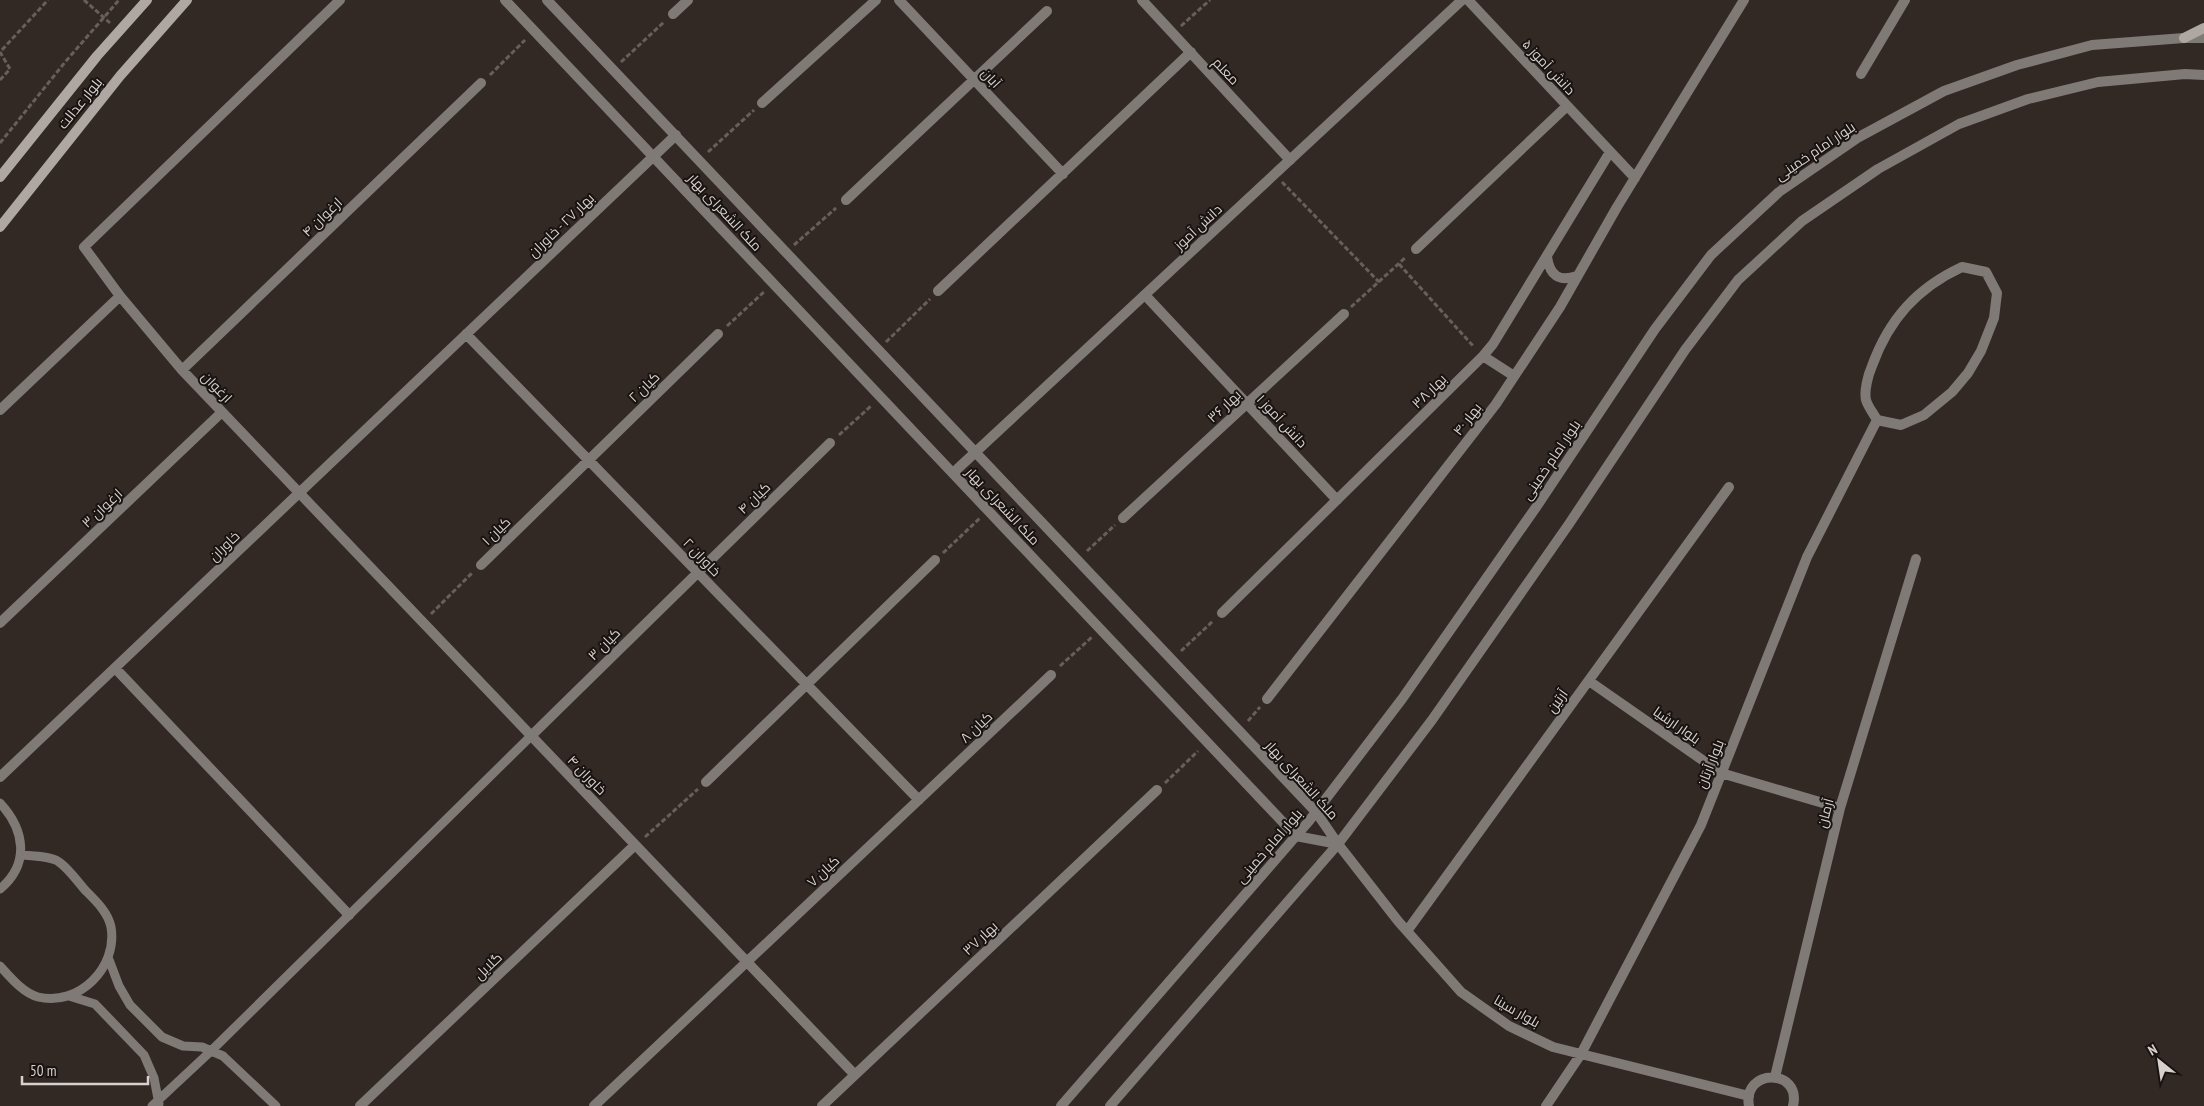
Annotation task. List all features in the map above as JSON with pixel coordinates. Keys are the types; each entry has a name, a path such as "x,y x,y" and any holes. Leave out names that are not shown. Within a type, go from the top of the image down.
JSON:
{"main road":[{"name":"بلوار عدالت","path":"0,177 119,31 147,0"},
{"name":"بلوار عدالت","path":"0,227 120,76 187,0"},
{"path":"2184,38 2204,28"}],"street":[{"name":"ارغوان","path":"299,493 182,370 120,296 84,246 340,0"},
{"name":"ملک الشعرای بهار","path":"505,0 1296,836 1338,844"},
{"name":"ملک الشعرای بهار","path":"548,0 1316,812 1338,844"},
{"path":"673,14 688,0"},
{"path":"762,103 876,0"},
{"name":"آبان","path":"899,0 1062,174"},
{"name":"معلم","path":"1142,0 1290,160"},
{"name":"دانش آموز","path":"953,473 1462,0"},
{"name":"دانش آموز ۵","path":"1468,0 1635,178"},
{"name":"بهار ۴۰","path":"1267,699 1496,404 1578,276 1635,178 1744,0"},
{"path":"1861,74 1905,0"},
{"path":"846,200 1047,11"},
{"name":"بلوار امام خمینی","path":"1061,1106 1316,812 1402,699 1539,503 1655,329 1711,255 1779,192 1859,137 1944,91 2017,64 2092,45 2204,38"},
{"path":"938,291 1191,52"},
{"path":"1110,1106 1338,844 1437,713 1570,524 1685,350 1738,280 1802,221 1878,168 1959,124 2028,100 2098,82 2185,74 2204,75"},
{"name":"ارغوان ۴","path":"182,370 482,83"},
{"path":"1416,249 1566,106"},
{"name":"بهار ۲۷ - خاوران","path":"466,334 676,135"},
{"name":"بهار ۳۸","path":"1222,613 1483,356 1493,344 1610,152"},
{"path":"1547,257 1548,268 1556,276 1567,280 1578,276"},
{"path":"1962,267 1986,272 1998,293 1994,318 1981,351 1968,373 1952,392 1924,414 1901,426 1877,420 1866,400 1869,374 1882,341 1895,320 1911,301 1939,278 1962,267"},
{"name":"دانش آموز ۱","path":"1145,295 1337,500"},
{"path":"0,410 120,296"},
{"name":"بهار ۳۶","path":"1123,518 1344,314"},
{"name":"خاوران ۲","path":"466,334 919,800"},
{"name":"خاوران","path":"0,777 466,334"},
{"name":"کیان ۲","path":"588,460 718,334"},
{"path":"1483,356 1514,376"},
{"name":"ارغوان ۳","path":"0,623 222,412"},
{"name":"بلوار آرتان","path":"1546,1106 1581,1054 1701,826 1807,557 1877,420"},
{"name":"کیان ۴","path":"697,572 830,443"},
{"name":"کیان ۱","path":"481,565 588,460"},
{"name":"آرتین","path":"1407,931 1729,487"},
{"name":"خاوران ۴","path":"299,493 855,1075"},
{"name":"آرمان","path":"1775,1077 1840,808 1916,559"},
{"path":"706,782 935,560"},
{"name":"کیان ۳","path":"530,736 697,572"},
{"path":"115,668 349,915"},
{"name":"کیان ۸","path":"919,800 1051,675"},
{"name":"بلوار ارشیا","path":"1589,681 1721,773 1840,808"},
{"name":"بهار ۳۷","path":"822,1106 1157,790"},
{"name":"کیان ۷","path":"594,1106 919,800"},
{"name":"بلوار سینا","path":"1338,844 1407,931 1461,992 1509,1026 1553,1047 1749,1101"},
{"name":"گلایل","path":"360,1106 635,845"},
{"path":"1749,1101 1758,1081 1775,1077 1790,1086 1794,1097 1793,1106"}],"lane":[{"path":"157,1104 530,736"},
{"path":"0,804 9,814 19,835 22,855 18,868 0,889"},
{"path":"0,966 16,983 36,997 52,999 69,996 92,982 106,966 111,948 111,926 103,909 58,861 22,855"},
{"path":"108,957 119,986 130,1005 162,1037 183,1046 202,1047 224,1056 276,1106"},
{"path":"69,996 95,1004 144,1055 154,1078 157,1104"}],"path":[{"path":"0,80 10,69 0,52 48,0"},
{"path":"84,0 119,31"},
{"path":"0,143 119,0"},
{"path":"1173,33 1210,0"},
{"path":"613,69 673,14"},
{"path":"482,83 534,31"},
{"path":"699,160 762,103"},
{"path":"1274,175 1379,282"},
{"path":"786,252 846,200"},
{"path":"1344,314 1416,249"},
{"path":"1399,264 1483,356"},
{"path":"718,334 772,283"},
{"path":"878,350 938,291"},
{"path":"830,443 881,397"},
{"path":"935,560 988,511"},
{"path":"1077,560 1123,518"},
{"name":"کیان ۱","path":"423,622 481,565"},
{"path":"1172,660 1222,613"},
{"path":"1051,675 1100,630"},
{"path":"1239,731 1267,699"},
{"path":"1157,790 1208,742"},
{"path":"635,845 706,782"}]}
